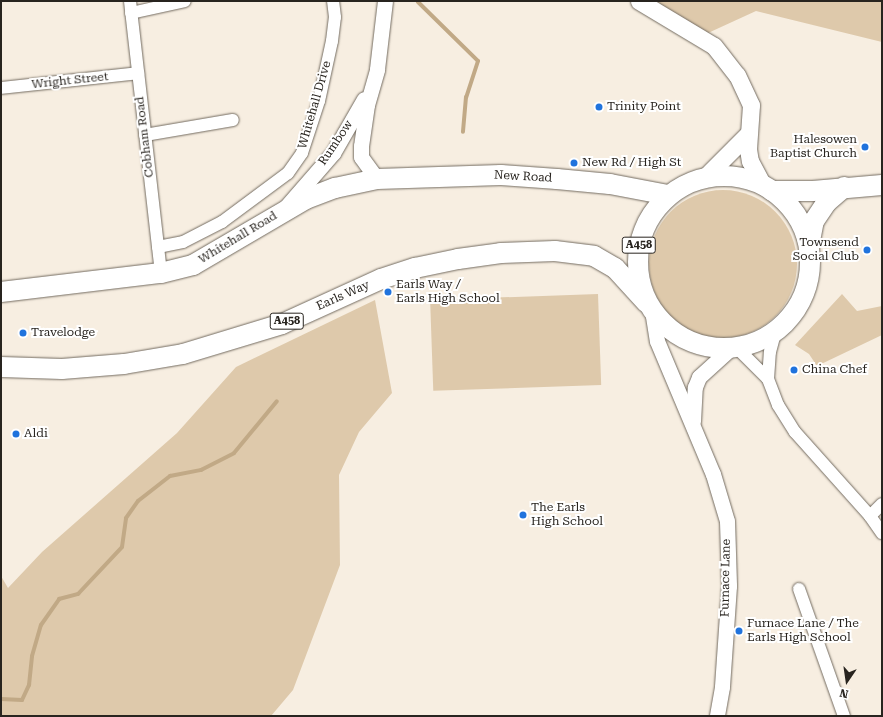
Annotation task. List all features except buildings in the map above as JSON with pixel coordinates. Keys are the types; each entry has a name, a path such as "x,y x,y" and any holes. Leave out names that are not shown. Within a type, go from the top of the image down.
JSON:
{"highway":[{"name":"New Road","path":"377,179 517,176 610,184 668,195"},
{"name":"A458","path":"844,187 827,202 814,220 809,247 810,270 804,293 793,313 776,330 762,339 735,347 714,347 687,340 671,330 650,306 639,278 639,245 651,214 668,195 685,184 705,177 730,176 767,187 813,191 844,187 882,185"},
{"name":"Whitehall Road","path":"1,292 161,273 198,262 283,211 335,188 377,179"},
{"name":"A458","path":"767,187 796,215 809,247"},
{"name":"Earls Way","path":"1,367 85,367 124,364 183,354 282,324 382,279 415,268 458,259 502,253 555,251 594,256 615,268 650,306"}],"main road":[{"path":"639,1 714,46 737,75 748,94 751,105 748,134 750,161 767,187"},
{"path":"705,177 748,134"}],"street":[{"path":"131,7 185,1"},
{"name":"Whitehall Drive","path":"158,247 183,242 222,222 288,173 299,158 319,101 332,41 335,17 333,1"},
{"name":"Rumbow","path":"377,179 361,157 370,90 377,69 385,1"},
{"name":"Cobham Road","path":"131,7 161,273"},
{"name":"Wright Street","path":"1,88 138,73"},
{"name":"Rumbow","path":"283,211 333,153 370,90"},
{"path":"145,135 233,120"},
{"name":"Furnace Lane","path":"650,306 657,341 693,422 713,474 727,521 729,586 722,687 717,716"},
{"path":"776,330 770,352 768,378 778,405 794,432 870,516 882,533"},
{"path":"735,347 768,378"},
{"name":"Furnace Lane","path":"693,422 695,388 699,377 735,347"},
{"path":"870,516 882,504"},
{"path":"799,589 844,716"}],"shaded area":[{"path":"655,1 882,1 882,42 756,11 708,33"},
{"path":"723,190 737,192 758,199 770,207 780,217 791,236 797,264 795,278 788,299 780,311 770,321 751,332 723,338 709,336 688,329 676,321 666,311 655,292 649,264 651,250 658,229 666,217 676,207 695,196"},
{"path":"598,294 601,385 433,391 430,300"},
{"path":"842,294 857,311 882,306 882,335 817,366 809,354 795,345"},
{"path":"375,300 392,393 359,432 339,475 340,565 293,690 271,716 1,716 1,576 8,588 42,552 177,433 236,367"}],"waterway":[{"path":"418,2 478,61 466,97 463,132"},
{"path":"1,699 22,700 29,685 32,656 41,625 59,599 78,594 122,547 126,518 138,501 170,476 201,470 234,453 277,401"}],"place":[{"name":"Trinity Point","path":"599,107"},
{"name":"Halesowen Baptist Church","path":"865,147"},
{"name":"New Rd / High St","path":"574,163"},
{"name":"Townsend Social Club","path":"867,250"},
{"name":"Earls Way / Earls High School","path":"388,292"},
{"name":"Travelodge","path":"23,333"},
{"name":"China Chef","path":"794,370"},
{"name":"Aldi","path":"16,434"},
{"name":"The Earls High School","path":"523,515"},
{"name":"Furnace Lane / The Earls High School","path":"739,631"}]}
